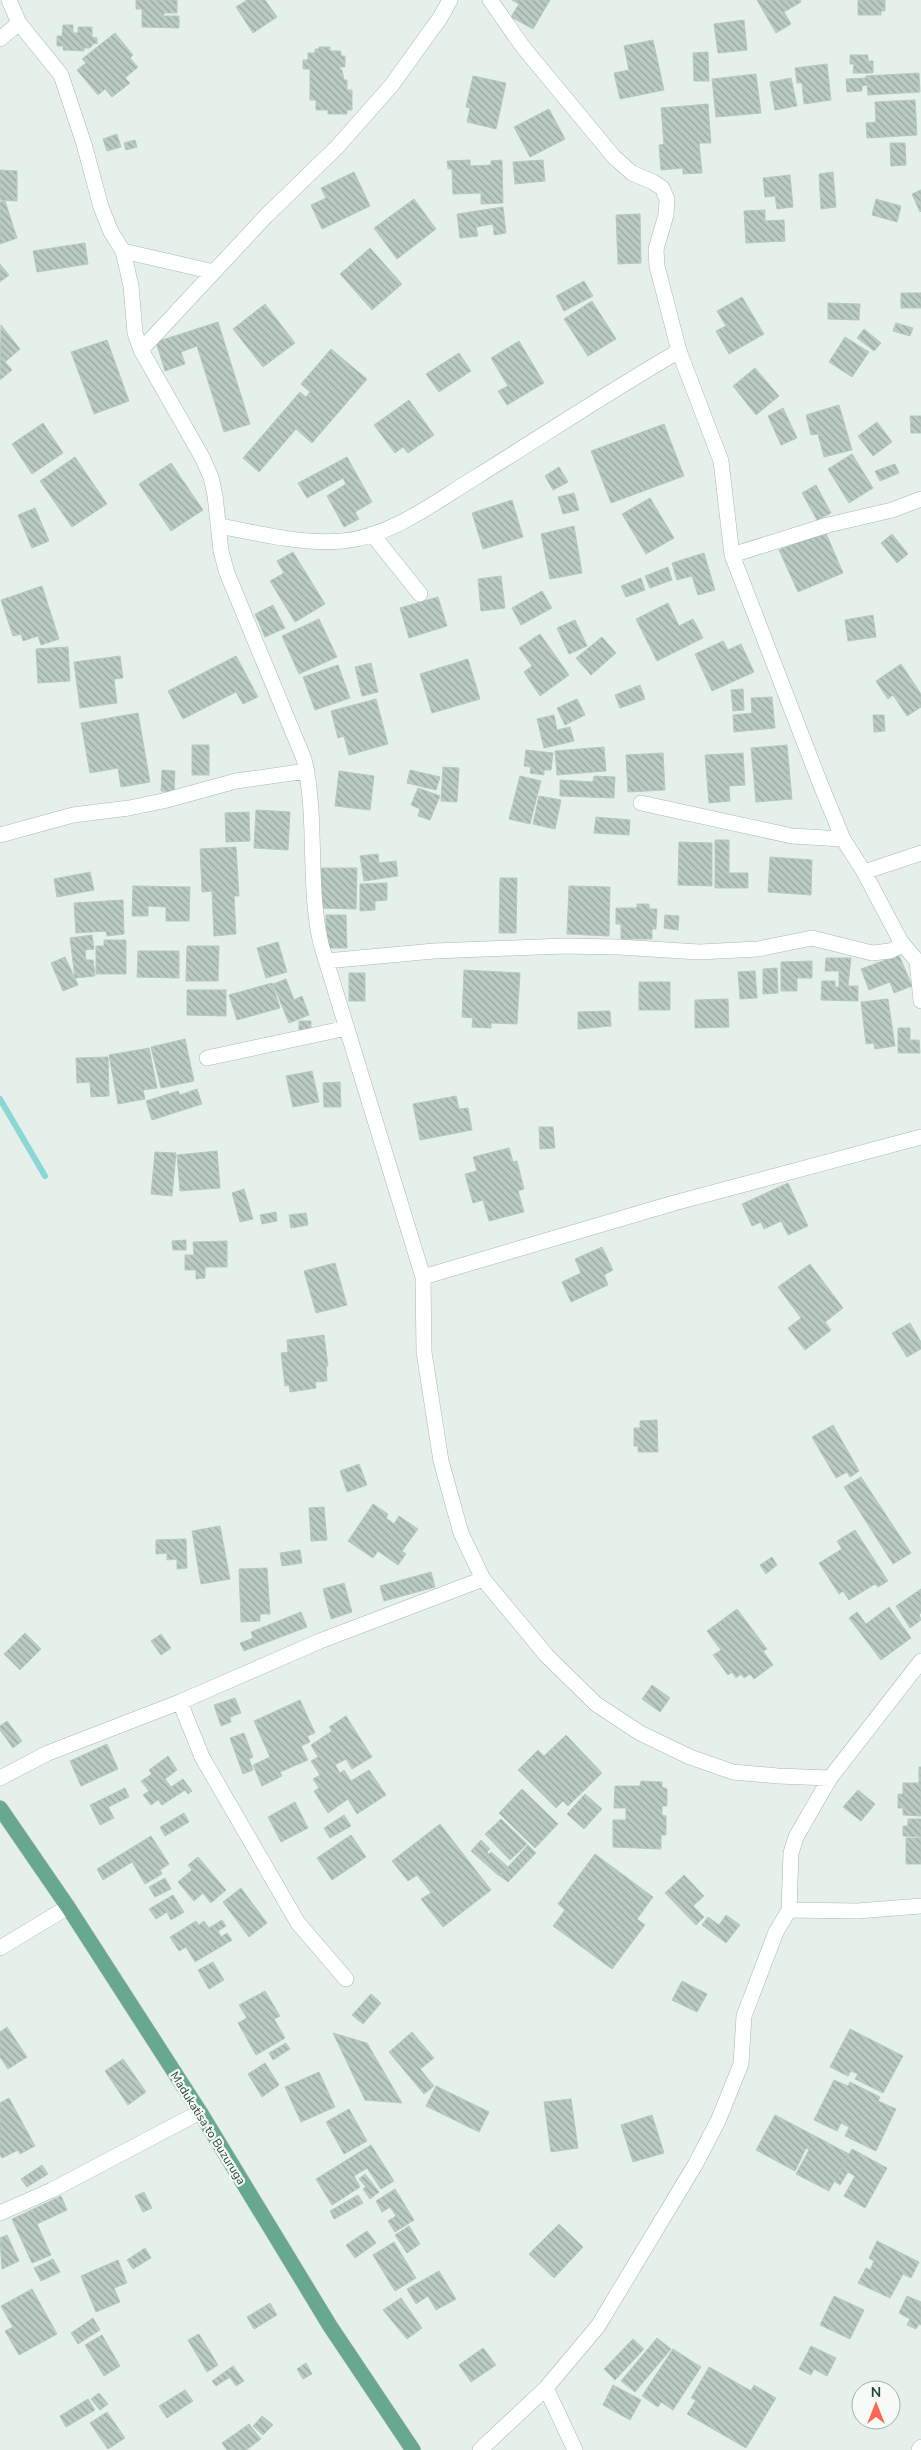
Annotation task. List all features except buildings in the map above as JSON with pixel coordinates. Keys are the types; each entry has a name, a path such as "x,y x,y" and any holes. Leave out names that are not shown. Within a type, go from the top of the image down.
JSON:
{"main road":[{"name":"Madukatisa to Buzuruga","path":"0,1808 68,1907 200,2112 330,2326 413,2450"}],"street":[{"path":"8,0 19,23 60,75 84,144 101,207 111,232 123,251 131,286 135,333 141,350 202,457 215,495 221,551 227,572 304,758 309,782 314,916 422,1277 424,1352 441,1461 461,1533 484,1579 547,1656 596,1704 640,1733 690,1757 733,1772 830,1778"},
{"path":"141,350 266,216 337,147 392,86 440,18 450,0"},
{"path":"490,0 523,47 614,157 632,173 654,182 662,188 667,199 666,215 656,249 657,266 679,351 721,461 732,554 843,839 864,872 903,945 919,962 921,1001"},
{"path":"0,39 19,23"},
{"path":"123,251 214,272"},
{"path":"219,526 315,541 344,541 372,534 400,523 427,507 529,445 600,397 679,351"},
{"path":"732,554 828,526 892,510 921,499"},
{"path":"372,534 420,594"},
{"path":"0,835 73,815 163,802 236,781 307,771"},
{"path":"641,803 792,836 843,839"},
{"path":"864,872 921,853"},
{"path":"326,961 434,951 563,946 699,952 758,949 812,938 872,953 890,951 903,945"},
{"path":"207,1058 347,1028"},
{"path":"422,1277 674,1203 921,1137"},
{"path":"0,1778 48,1753 180,1702 320,1641 484,1579"},
{"path":"480,2450 546,2388 598,2326 695,2165 718,2122 741,2064 744,2016 776,1932 789,1910 791,1853 808,1813 830,1778 921,1661"},
{"path":"180,1702 202,1757 298,1923 346,1979"},
{"path":"789,1910 857,1911 921,1906"},
{"path":"0,1948 68,1907"},
{"path":"0,2213 52,2190 200,2112"},
{"path":"546,2388 575,2450"}],"waterway":[{"path":"0,1099 45,1176"}]}
